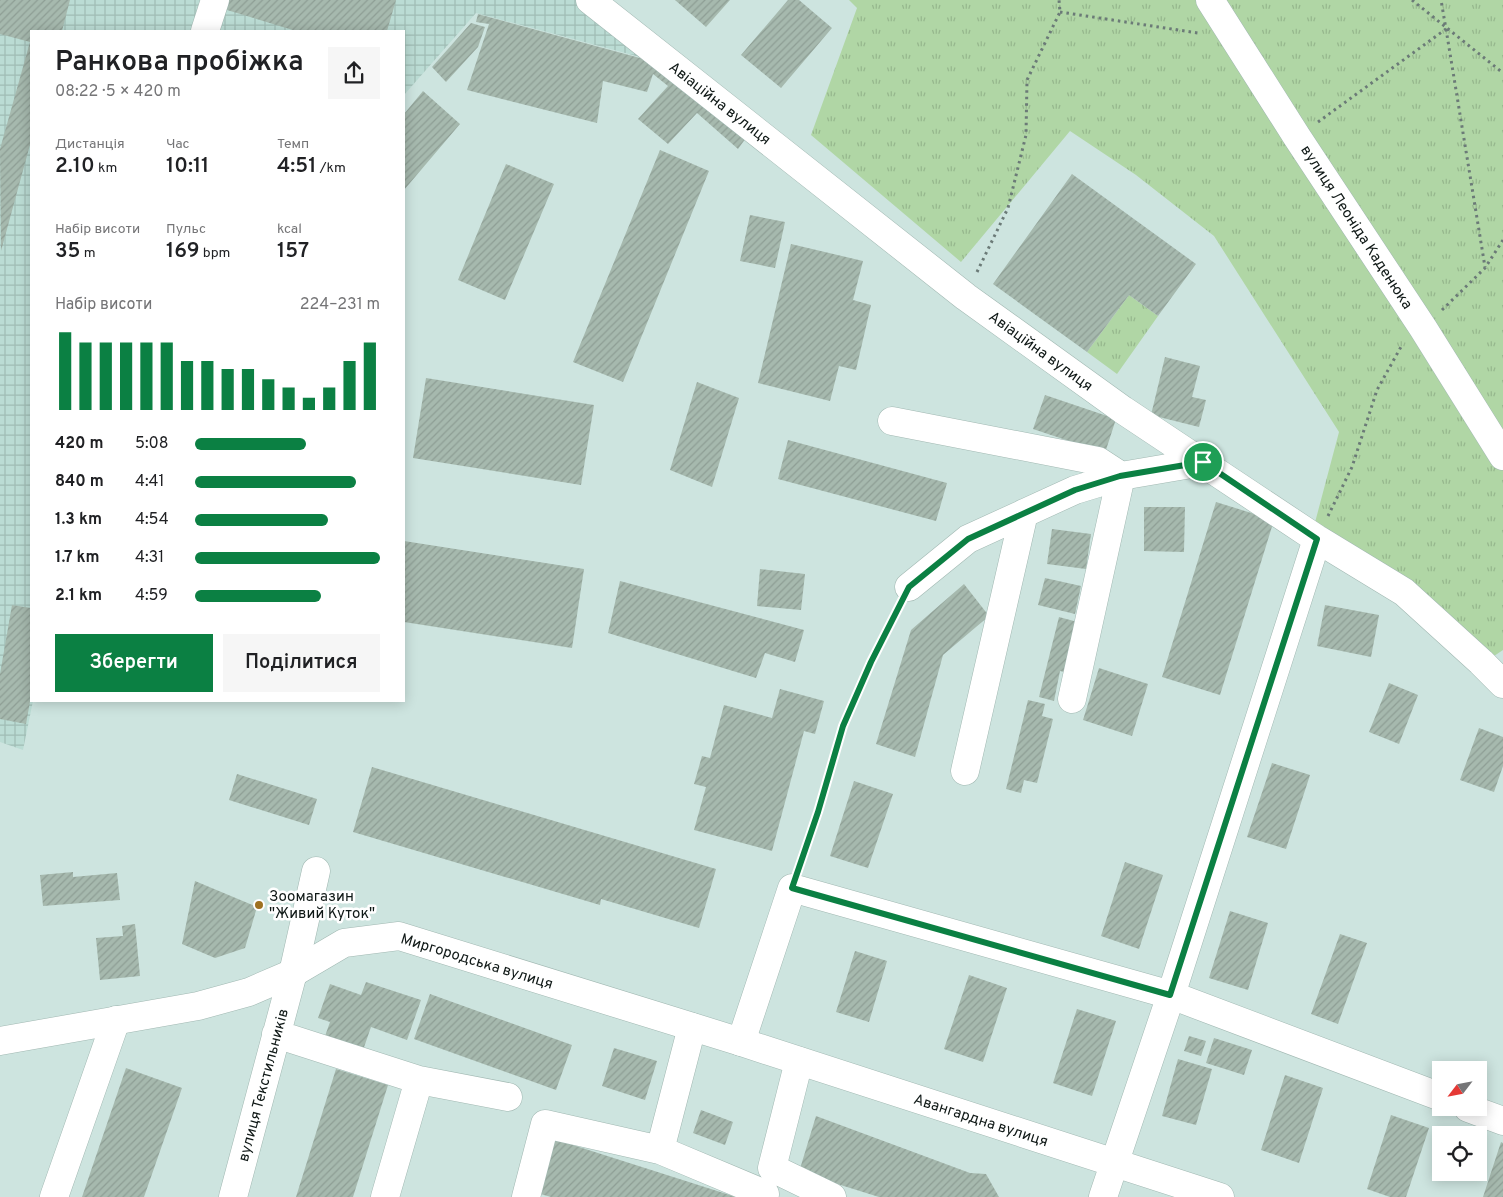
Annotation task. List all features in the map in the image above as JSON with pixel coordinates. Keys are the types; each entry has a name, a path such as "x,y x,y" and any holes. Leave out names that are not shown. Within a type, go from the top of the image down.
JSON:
{"street":[{"path":"205,30 215,0"},
{"name":"Авіаційна вулиця","path":"590,0 966,297 1123,410 1317,539 1404,592 1503,684"},
{"name":"вулиця Леоніда Каденюка","path":"1210,0 1297,137 1424,328 1503,456"},
{"path":"892,421 1098,461 1120,476"},
{"path":"909,587 968,539 1075,490 1120,476 1203,462"},
{"path":"1072,699 1120,476"},
{"path":"965,771 1024,513"},
{"path":"1103,1197 1317,539"},
{"name":"вулиця Текстильників","path":"233,1197 292,973 316,870"},
{"path":"741,1042 792,888 1170,995 1432,1094"},
{"name":"Миргородська вулиця","path":"0,1041 198,1006 249,992 292,973 344,943 399,936 741,1042"},
{"path":"54,1197 116,1020"},
{"path":"660,1150 692,1027"},
{"path":"276,1034 419,1080 508,1097"},
{"name":"Авангардна вулиця","path":"741,1042 1220,1197"},
{"path":"800,1061 772,1168 832,1197"},
{"path":"385,1197 419,1080"},
{"path":"1488,1115 1503,1121"},
{"path":"526,1197 545,1124 660,1150 764,1194 764,1197"}],"path":[{"path":"966,297 1008,208 1026,135 1027,80 1060,12 1059,0"},
{"path":"1412,0 1503,73"},
{"path":"1441,0 1485,268"},
{"path":"1060,12 1234,39"},
{"path":"1297,137 1446,28"},
{"path":"1317,539 1352,467 1377,390 1404,340 1424,328 1485,268 1503,240"},
{"path":"792,888 818,812 843,726 871,662 909,587"}],"shaded area":[{"path":"0,0 596,0 651,60 476,13 405,94 405,30 30,30 30,702 33,702 23,750 0,742"}],"green space":[{"path":"849,0 1503,0 1503,650 1488,660 1313,530 1339,432 1214,236 1136,175 1070,131 961,262 811,135 857,8"},
{"path":"1129,295 1158,316 1117,374 1087,352"}],"building":[{"path":"0,0 70,0 62,30 30,30 30,42 0,34"},
{"path":"219,0 396,0 387,30 293,30 217,7"},
{"path":"675,0 730,0 706,27"},
{"path":"788,0 799,0 832,28 781,88 741,55"},
{"path":"478,14 651,61 746,138 738,149 697,113 668,144 638,119 668,86 653,74 647,92 603,81 597,123 467,90 489,24 476,22"},
{"path":"471,23 485,27 478,47 446,82 432,67"},
{"path":"30,42 30,145 1,251 0,149"},
{"path":"423,91 460,124 405,189 405,113"},
{"path":"660,150 709,171 623,382 573,362"},
{"path":"506,164 554,184 505,300 458,280"},
{"path":"1072,174 1196,264 1158,316 1129,295 1087,352 993,284"},
{"path":"750,215 785,222 775,268 740,261"},
{"path":"791,244 863,261 853,300 871,305 856,370 839,366 830,401 758,383"},
{"path":"1165,357 1200,366 1192,397 1206,400 1199,427 1151,415"},
{"path":"426,378 594,405 581,485 413,458"},
{"path":"697,382 739,398 712,487 670,470"},
{"path":"1045,395 1116,419 1105,453 1033,429"},
{"path":"788,440 947,483 936,521 778,479"},
{"path":"1216,502 1274,520 1220,695 1162,677"},
{"path":"1144,507 1185,507 1184,552 1144,551"},
{"path":"1052,529 1091,534 1086,569 1047,564"},
{"path":"405,541 584,569 572,648 405,622"},
{"path":"760,569 805,574 801,610 757,606"},
{"path":"1045,578 1081,586 1075,614 1038,605"},
{"path":"620,581 804,630 795,662 765,653 756,678 608,633"},
{"path":"964,584 989,616 943,655 915,757 876,744 911,630"},
{"path":"12,605 30,608 30,702 26,724 0,719 0,674"},
{"path":"1325,605 1379,615 1371,657 1317,646"},
{"path":"1059,617 1085,624 1072,674 1060,671 1054,701 1039,697"},
{"path":"1099,668 1148,684 1132,736 1083,720"},
{"path":"1389,683 1418,695 1399,744 1369,732"},
{"path":"780,689 824,701 815,734 804,731 772,851 694,830 706,787 694,784 702,756 710,758 724,705 772,718"},
{"path":"1028,700 1045,704 1042,716 1053,719 1037,783 1024,780 1021,793 1006,789"},
{"path":"1479,728 1503,737 1503,766 1494,792 1460,780"},
{"path":"1272,763 1310,775 1286,849 1247,837"},
{"path":"372,767 716,869 699,928 601,899 600,905 353,832"},
{"path":"237,774 317,799 309,825 229,800"},
{"path":"854,781 893,794 868,868 830,856"},
{"path":"1125,862 1163,875 1139,949 1101,936"},
{"path":"73,872 73,877 117,873 120,900 43,906 40,875"},
{"path":"195,881 257,907 245,948 215,958 182,944"},
{"path":"1230,911 1268,923 1248,990 1209,978"},
{"path":"135,924 140,976 100,980 96,938 123,936 122,926"},
{"path":"1340,934 1367,943 1338,1024 1311,1014"},
{"path":"855,951 887,961 869,1022 836,1012"},
{"path":"969,975 1007,988 983,1062 944,1049"},
{"path":"366,982 421,1000 407,1040 371,1027 362,1053 324,1039 330,1022 318,1018 330,984 361,995"},
{"path":"430,994 572,1045 556,1090 414,1039"},
{"path":"1077,1009 1116,1021 1092,1096 1053,1083"},
{"path":"1189,1036 1206,1041 1201,1056 1184,1051"},
{"path":"1214,1038 1252,1050 1244,1075 1206,1063"},
{"path":"614,1048 657,1061 645,1100 602,1086"},
{"path":"1178,1059 1212,1069 1196,1125 1162,1116"},
{"path":"126,1068 182,1088 144,1197 82,1197"},
{"path":"336,1069 388,1085 353,1197 296,1197"},
{"path":"1285,1075 1323,1088 1299,1163 1261,1150"},
{"path":"701,1110 733,1122 725,1145 693,1133"},
{"path":"1391,1115 1429,1128 1406,1197 1390,1197 1367,1189"},
{"path":"816,1116 970,1173 986,1174 999,1197 879,1197 799,1172"},
{"path":"554,1139 736,1197 551,1197 537,1193"},
{"path":"1501,1142 1503,1143 1503,1197 1483,1197"}],"place":[{"name":"Зоомагазин \"Живий Куток\"","path":"259,905"}],"route":[{"path":"1203,462 1317,539 1170,995 792,888 818,812 843,726 871,662 909,587 968,539 1075,490 1120,476 1203,462"}]}
